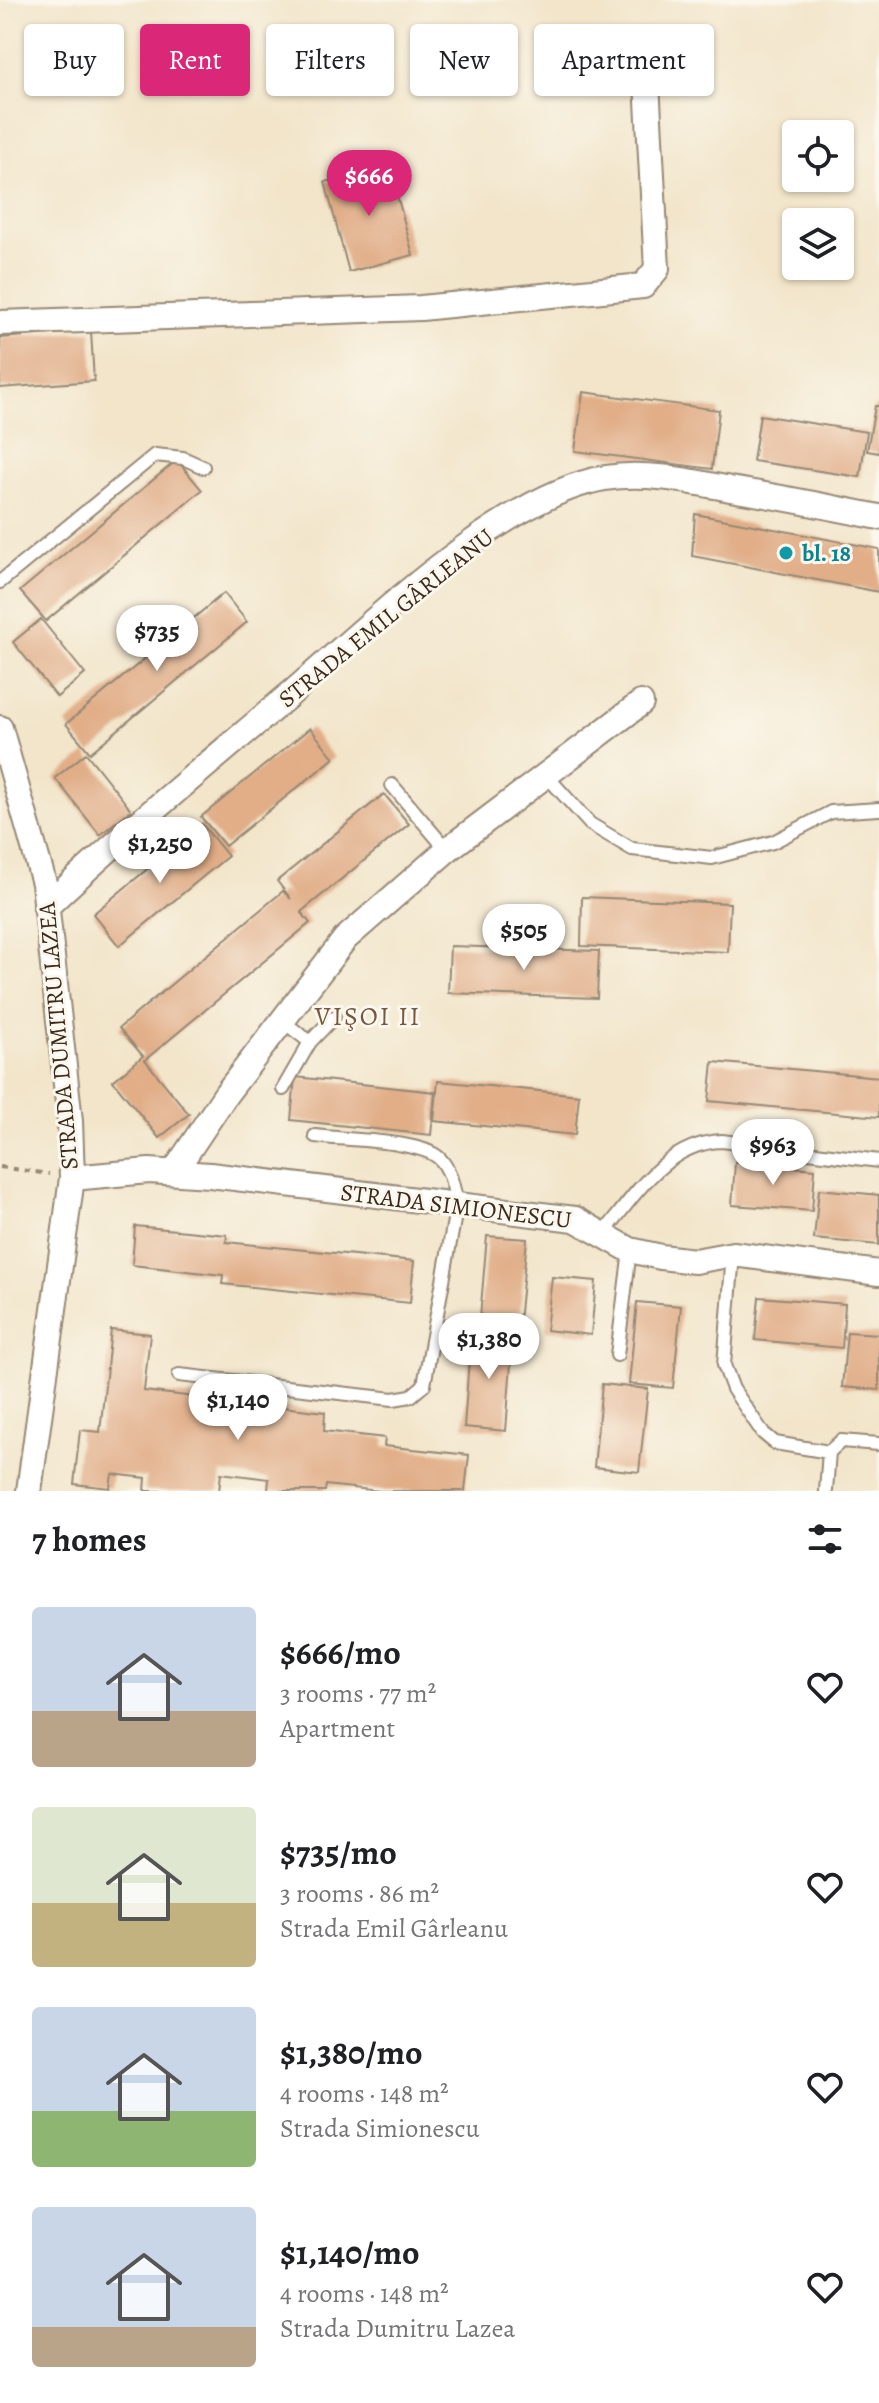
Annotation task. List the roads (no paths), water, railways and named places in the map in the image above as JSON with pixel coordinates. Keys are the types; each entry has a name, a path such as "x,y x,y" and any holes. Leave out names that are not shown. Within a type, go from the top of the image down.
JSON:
{"street":[{"path":"0,323 421,308 643,286 657,269 648,96"},
{"name":"STRADA EMIL GÂRLEANU","path":"46,907 120,838 453,559 528,508 567,489 602,479 634,475 713,485 879,517"},
{"path":"174,1172 226,1094 345,939 447,850 641,703"},
{"name":"STRADA DUMITRU LAZEA","path":"0,728 44,883 70,1121 72,1178 29,1491"},
{"name":"STRADA SIMIONESCU","path":"72,1178 149,1171 174,1172 457,1204 575,1219 630,1250 695,1261 733,1254 879,1273"}],"lane":[{"path":"0,582 155,455 183,458 203,467"},
{"path":"546,775 590,824 632,849 712,858 773,842 831,812 879,809"},
{"path":"392,785 447,850"},
{"path":"283,1089 310,1042 334,1017"},
{"path":"281,1020 310,1042"},
{"path":"179,1375 393,1399 411,1396 424,1385 457,1204 451,1178 439,1158 419,1149 315,1136"},
{"path":"604,1233 664,1163 700,1142 722,1141 879,1161"},
{"path":"617,1355 630,1250"},
{"path":"733,1254 724,1365 733,1389 763,1433 775,1443 829,1452"},
{"path":"826,1491 829,1452 841,1441 879,1444"}],"place":[{"name":"bl. 18","path":"786,553"}],"district":[{"name":"VIŞOI II","path":"368,1016"}]}
